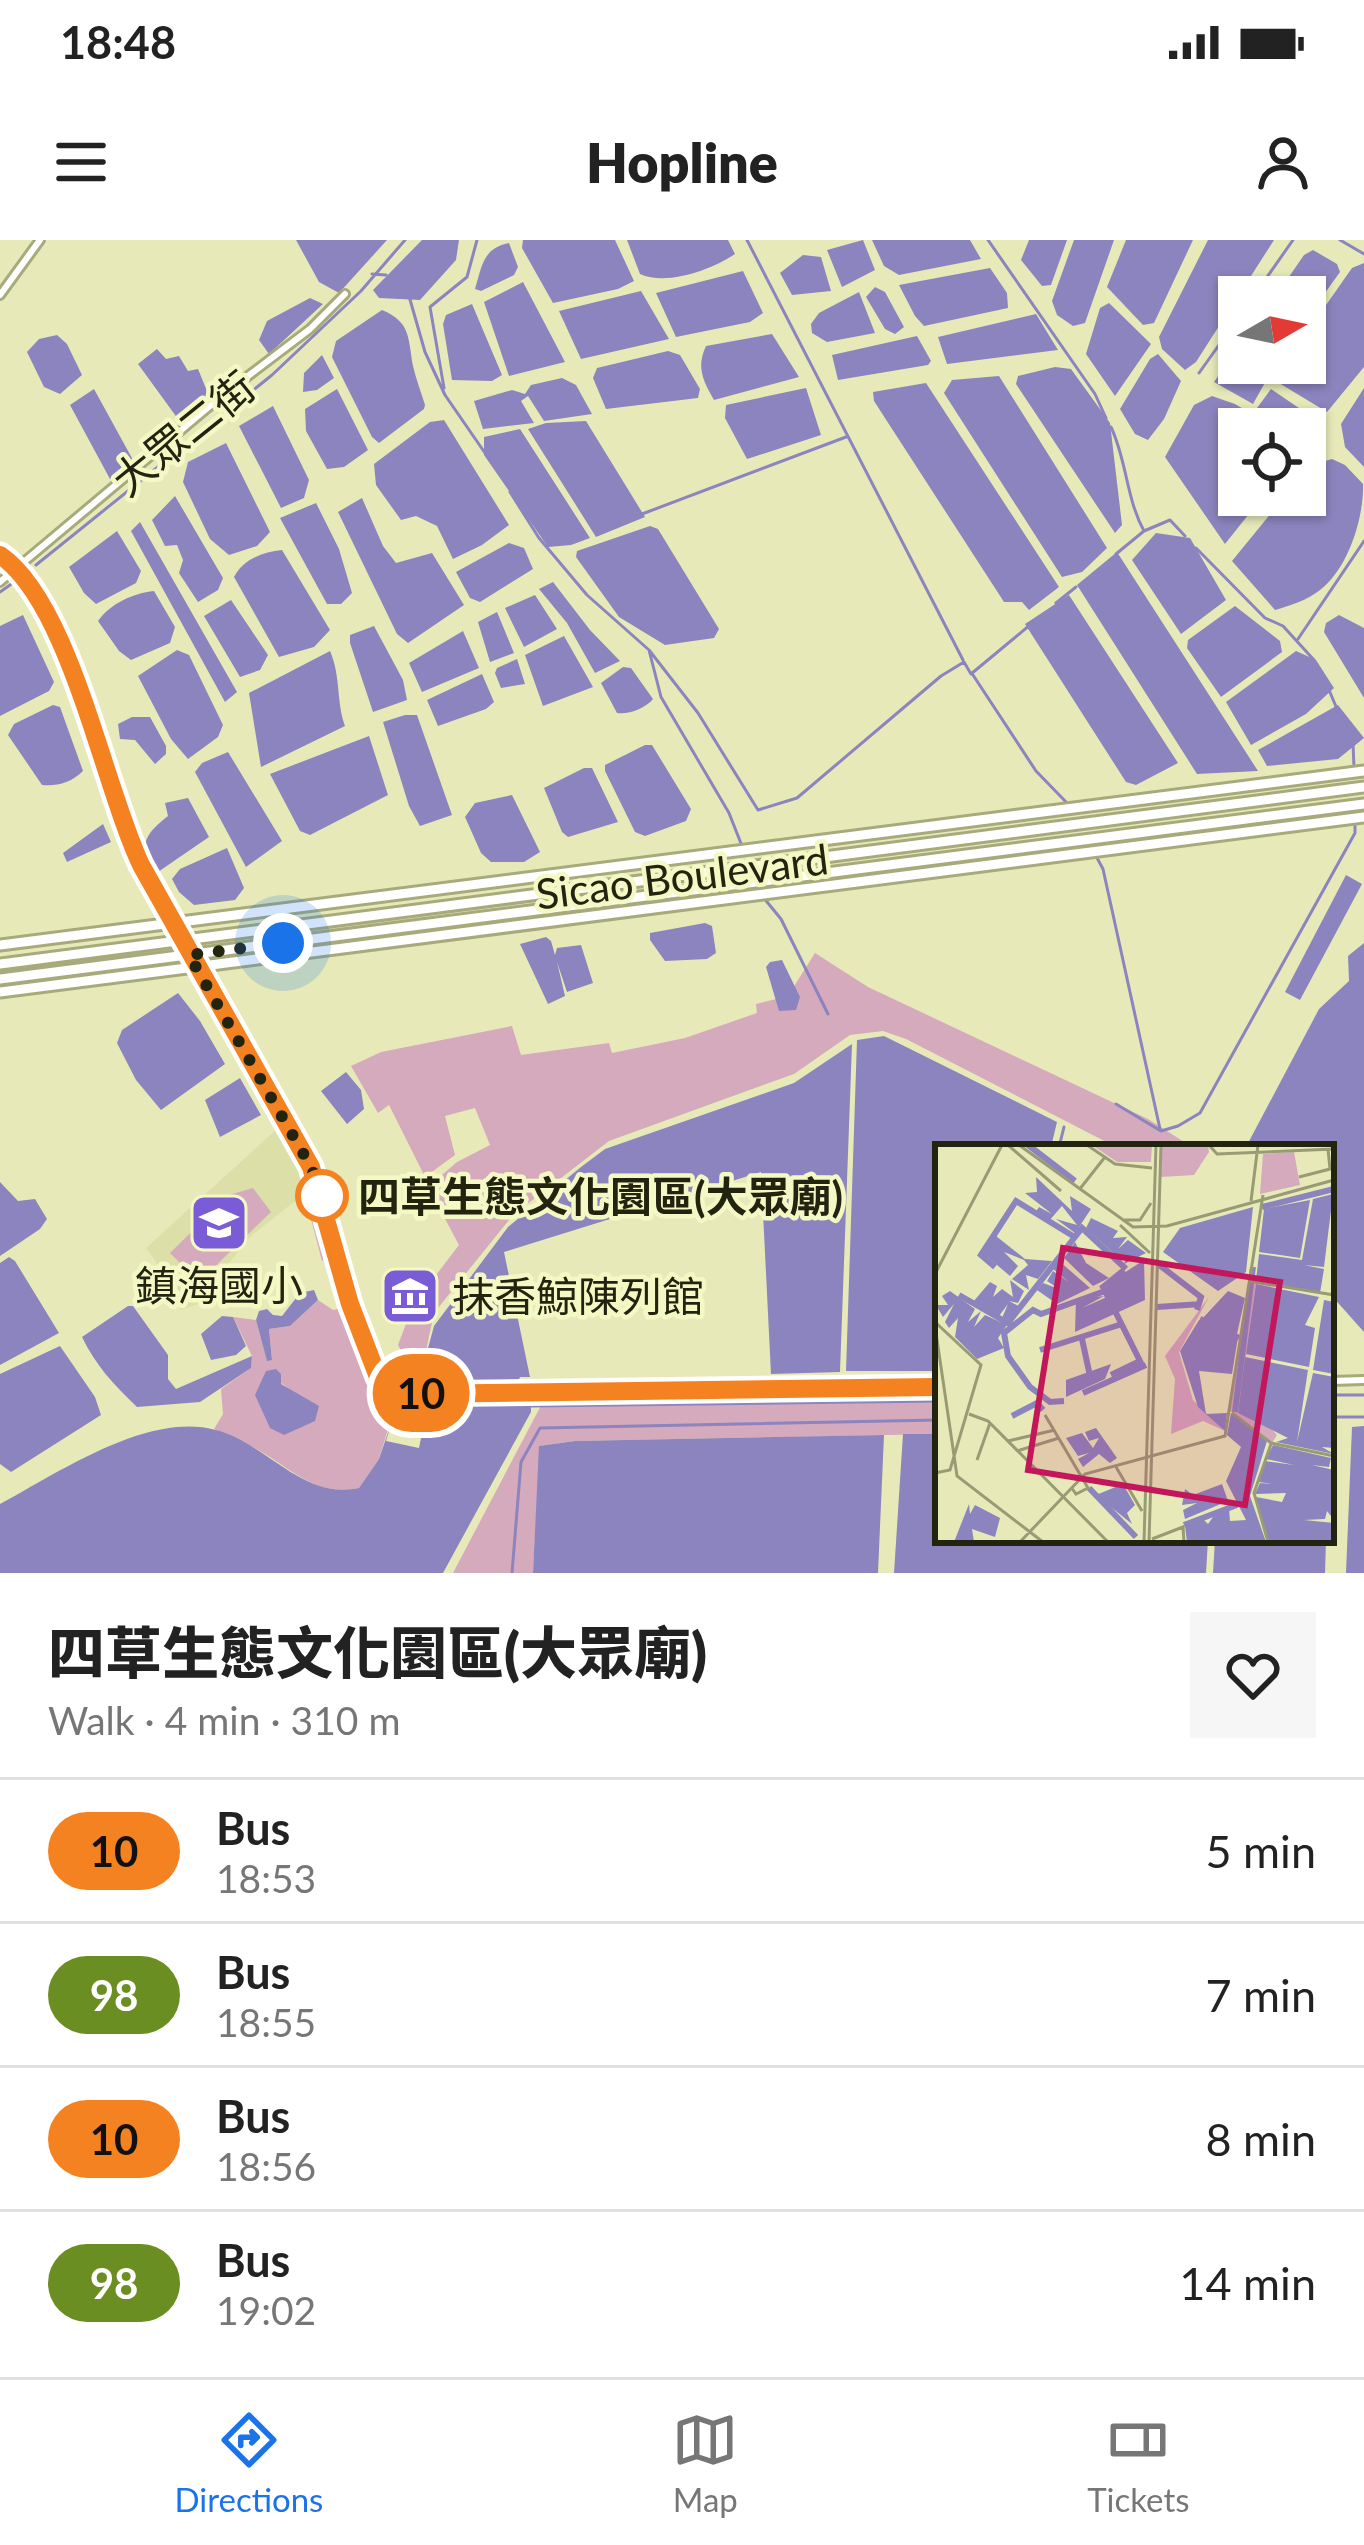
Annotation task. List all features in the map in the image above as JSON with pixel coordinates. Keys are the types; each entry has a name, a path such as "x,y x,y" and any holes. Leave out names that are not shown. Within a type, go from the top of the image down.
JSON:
{"street":[{"path":"0,296 40,240"},
{"name":"大眾二街","path":"0,582 310,329 345,294"},
{"path":"0,555 19,568 40,597 93,726 125,832 180,941 311,1167 360,1334 378,1377 389,1388 406,1394 935,1387"},
{"name":"Sicao Boulevard","path":"0,945 1364,771"},
{"name":"Sicao Boulevard","path":"0,964 1364,787"},
{"name":"Sicao Boulevard","path":"0,979 1364,804"},
{"name":"Sicao Boulevard","path":"0,992 1364,818"},
{"path":"1334,1381 1364,1380"}],"shaded area":[{"path":"296,240 387,240 339,293 319,282"},
{"path":"422,240 459,240 456,260 420,300 379,298 373,290"},
{"path":"523,240 615,240 634,281 553,303 522,248"},
{"path":"627,240 728,240 735,254 689,274 651,277 640,274"},
{"path":"863,240 875,270 842,287 827,250"},
{"path":"872,240 970,240 981,259 899,275 884,266"},
{"path":"1029,240 1067,240 1051,285 1042,286 1021,260"},
{"path":"1074,240 1114,240 1085,323 1073,326 1057,315 1052,301"},
{"path":"1126,240 1193,240 1154,323 1143,325 1107,287"},
{"path":"1208,240 1274,240 1251,276 1218,276 1218,328 1196,362 1185,370 1162,349 1159,337"},
{"path":"509,243 518,267 514,275 481,291 475,289 489,254"},
{"path":"1313,250 1337,264 1340,272 1326,292 1326,276 1290,276"},
{"path":"803,255 821,257 831,291 792,295 780,273"},
{"path":"1364,263 1364,367 1327,412 1281,384 1326,384 1326,305 1352,268"},
{"path":"990,268 1007,293 1008,308 924,326 899,285"},
{"path":"743,271 763,313 750,322 676,337 656,293"},
{"path":"523,282 565,362 509,376 484,302"},
{"path":"875,287 885,292 904,327 895,334 885,329 866,297"},
{"path":"641,291 669,339 581,359 559,311"},
{"path":"859,292 875,333 827,342 812,333 811,324 819,313"},
{"path":"310,298 323,304 269,354 259,340 267,321"},
{"path":"1109,303 1151,344 1115,396 1086,354 1100,308"},
{"path":"472,304 502,375 492,381 452,380 443,324 446,315"},
{"path":"382,310 406,332 425,405 379,443 332,357 336,341"},
{"path":"1036,314 1058,350 947,364 938,337"},
{"path":"772,334 799,377 714,400 702,374 706,346"},
{"path":"57,335 67,344 82,375 60,394 44,387 27,352 39,339"},
{"path":"917,336 931,361 928,365 838,380 832,355"},
{"path":"157,349 166,359 179,356 188,371 198,369 209,396 178,419 138,364"},
{"path":"668,351 680,355 700,389 698,398 606,409 593,378 597,368"},
{"path":"1158,354 1181,381 1164,419 1148,440 1135,434 1120,409 1150,359"},
{"path":"322,355 334,378 317,390 303,392 304,373"},
{"path":"1055,367 1071,369 1110,423 1122,525 1115,533 1016,384 1018,376"},
{"path":"999,376 1107,548 1082,572 1062,577 944,393 952,380"},
{"path":"1218,376 1218,384 1264,384 1253,404 1214,382"},
{"path":"562,378 576,385 592,414 544,421 528,396 521,401 534,423 483,429 474,401 512,390 525,394 531,385"},
{"path":"926,383 1059,587 1029,610 1022,602 1004,602 874,401 873,392"},
{"path":"806,388 821,435 747,459 725,418 726,405"},
{"path":"1364,388 1364,467 1345,447 1341,424"},
{"path":"94,389 133,460 110,479 70,405"},
{"path":"337,389 368,450 344,467 327,469 306,431 305,409"},
{"path":"1271,389 1299,408 1257,408"},
{"path":"1212,396 1242,408 1218,408 1218,516 1247,516 1225,544 1165,457 1194,405"},
{"path":"273,406 309,480 304,498 281,508 239,426"},
{"path":"444,420 509,525 453,559 437,526 416,516 401,520 376,485 374,464 430,422"},
{"path":"586,421 645,517 596,537 528,429"},
{"path":"520,429 590,538 548,547 484,455 484,437"},
{"path":"226,443 270,532 257,546 229,555 210,539 183,482 188,462"},
{"path":"1326,461 1345,465 1363,484 1352,542 1339,569 1320,590 1275,610 1232,561 1269,516 1326,516"},
{"path":"175,496 223,578 218,590 198,602 179,573 183,560 177,545 165,546 152,520"},
{"path":"362,498 383,546 396,563 432,553 464,605 408,643 397,634 338,512"},
{"path":"316,503 339,549 352,593 341,604 327,604 280,518"},
{"path":"140,522 237,692 225,702 131,531"},
{"path":"650,526 658,529 719,629 714,638 665,645 619,617 576,557 577,551"},
{"path":"117,531 141,571 136,583 96,604 69,567"},
{"path":"1156,533 1190,538 1226,600 1181,634 1132,560"},
{"path":"509,543 524,548 533,569 480,602 470,598 456,572"},
{"path":"282,550 330,630 314,647 279,657 234,577 254,558"},
{"path":"1117,552 1258,771 1197,774 1077,585"},
{"path":"553,582 620,661 595,673 567,623 539,589"},
{"path":"154,591 175,627 170,643 131,660 98,621 123,600"},
{"path":"535,595 557,629 524,647 505,608"},
{"path":"1069,595 1178,763 1136,785 1126,782 1025,624"},
{"path":"231,600 268,655 260,670 240,677 204,616"},
{"path":"1235,606 1280,641 1282,652 1221,697 1187,648 1188,640"},
{"path":"497,612 514,653 490,662 478,622"},
{"path":"23,615 54,682 49,691 0,716 0,626"},
{"path":"1339,615 1364,628 1364,698 1324,632 1326,623"},
{"path":"374,626 403,680 407,700 373,712 350,635"},
{"path":"463,631 479,668 422,692 409,663"},
{"path":"564,636 593,687 543,706 525,655"},
{"path":"177,650 189,655 223,725 218,737 188,759 171,739 138,676"},
{"path":"330,651 345,726 261,767 249,693"},
{"path":"1296,651 1316,660 1334,688 1306,714 1251,745 1226,702"},
{"path":"517,659 525,684 501,688 497,668"},
{"path":"623,667 631,668 653,699 636,710 617,713 601,683"},
{"path":"482,674 494,702 438,726 427,700"},
{"path":"53,705 60,707 83,771 64,783 42,785 8,735 14,724"},
{"path":"1338,705 1364,738 1338,759 1267,766 1258,750"},
{"path":"417,715 452,815 420,826 409,806 383,722"},
{"path":"132,717 150,717 166,746 166,754 155,764 135,740 120,739 118,724"},
{"path":"369,736 388,795 310,835 300,831 270,774"},
{"path":"652,745 691,809 686,821 645,836 635,832 605,765"},
{"path":"228,752 282,841 246,867 195,772 202,763"},
{"path":"592,768 618,822 568,837 544,788"},
{"path":"512,795 540,852 524,862 491,862 481,853 465,817 475,803"},
{"path":"188,798 209,837 155,874 145,866 148,837 168,816 165,803"},
{"path":"103,824 111,842 67,862 63,853"},
{"path":"227,848 244,888 235,900 194,905 172,879 180,869"},
{"path":"1346,875 1362,884 1300,1000 1285,992"},
{"path":"705,923 712,926 716,953 707,959 665,961 650,940 650,933"},
{"path":"546,937 555,955 557,948 581,945 593,983 567,992 557,962 565,996 548,1004 520,944"},
{"path":"1364,943 1364,1332 1334,1298 1334,1144 1248,1144 1319,1009 1349,981 1348,956"},
{"path":"815,953 868,987 1148,1119 1187,1144 1110,1144 906,1039 883,1031 850,1035 794,1074 609,1141 513,1215 434,1313 419,1384 398,1345 413,1305 459,1245 428,1187 457,1162 490,1145 475,1108 445,1116 455,1155 425,1177 389,1105 378,1113 351,1066 381,1052 512,1026 521,1055 609,1043 612,1053 685,1038 757,1013 756,1004 788,996"},
{"path":"782,960 800,997 796,1010 779,1011 766,967"},
{"path":"178,993 225,1064 161,1110 136,1080 117,1043 122,1030"},
{"path":"884,1036 1057,1122 1052,1144 935,1144 935,1371 846,1371 857,1040"},
{"path":"852,1044 840,1372 771,1374 761,1172 504,1252 530,1377 520,1377 516,1387 430,1388 420,1378 434,1326 508,1227 581,1167 605,1149 794,1083"},
{"path":"346,1072 361,1090 364,1109 347,1124 321,1091"},
{"path":"240,1078 261,1115 220,1137 205,1100"},
{"name":"鎮海國小","path":"279,1127 313,1187 252,1235 198,1304 181,1310 176,1290 146,1248"},
{"path":"0,1182 18,1201 35,1199 47,1219 0,1256"},
{"path":"253,1188 271,1212 199,1282 170,1253 229,1195"},
{"path":"316,1192 332,1255 322,1261 305,1196"},
{"path":"9,1257 59,1333 0,1365 0,1263"},
{"path":"314,1290 318,1300 290,1326 269,1329 272,1360 267,1361 256,1320 259,1311 267,1309 282,1316 300,1293"},
{"path":"318,1300 333,1310 347,1307 379,1388 380,1402 396,1402 379,1459 359,1488 318,1486 214,1429 223,1414 221,1389 251,1368 252,1356 233,1317 256,1320 267,1360 272,1359 269,1329 290,1326","holes":["281,1383 292,1391 270,1427 261,1401"]},
{"path":"133,1306 168,1355 168,1379 176,1389 252,1356 251,1368 200,1402 137,1407 106,1375 82,1337"},
{"path":"222,1316 233,1317 246,1346 236,1355 211,1360 201,1334"},
{"path":"60,1346 95,1397 101,1415 11,1472 0,1464 0,1374"},
{"path":"276,1369 281,1384 319,1406 315,1421 284,1435 270,1428 255,1395 266,1371"},
{"path":"935,1391 935,1434 575,1441 540,1446 533,1573 453,1573 546,1396"},
{"path":"399,1400 531,1403 531,1412 443,1573 0,1573 0,1504 104,1448 162,1429 216,1430 302,1479 339,1490 359,1488 379,1459"},
{"path":"1364,1426 1364,1573 1346,1573 1352,1427"},
{"path":"903,1434 935,1434 935,1543 1208,1543 1206,1573 894,1573"},
{"path":"884,1435 878,1573 533,1573 539,1446 575,1441"},
{"path":"1215,1543 1326,1543 1325,1573 1213,1573"}],"pier":[{"path":"392,1421 423,1428 419,1448 386,1441"}],"waterway":[{"path":"36,565 272,375 361,291 405,240"},
{"path":"444,388 430,307 467,277 477,240"},
{"path":"747,240 963,660"},
{"path":"988,240 1095,394 1106,418"},
{"path":"1268,276 1293,240"},
{"path":"1340,240 1364,254"},
{"path":"372,274 386,275"},
{"path":"409,296 425,352 445,395 485,453"},
{"path":"1199,373 1218,346"},
{"path":"1111,427 1144,531"},
{"path":"642,514 846,437"},
{"path":"510,492 539,538 587,595 649,650 661,697 729,813 742,846"},
{"path":"1116,554 1144,531 1170,520 1185,536"},
{"path":"1298,639 1364,541"},
{"path":"1196,548 1314,660"},
{"path":"0,592 17,580"},
{"path":"1056,603 1076,587"},
{"path":"649,650 698,713 758,810 797,798 941,676 964,662 971,674 1030,625"},
{"path":"973,675 1036,771 1067,803"},
{"path":"1329,690 1337,709"},
{"path":"1353,744 1354,767"},
{"path":"1116,1104 1161,1131 1200,1113 1355,826"},
{"path":"1096,856 1103,869 1160,1129"},
{"path":"763,897 781,919 828,1014"},
{"path":"1060,1144 1064,1127"},
{"path":"537,1405 532,1383 935,1378"},
{"path":"1334,1395 1364,1395"},
{"path":"530,1406 935,1401"},
{"path":"1334,1417 1364,1417"},
{"path":"512,1573 521,1462 540,1428 935,1420"}],"bus line":[{"name":"10","path":"0,555 19,568 40,597 93,726 125,832 180,941 311,1167 360,1334 378,1377 389,1388 406,1394 935,1387"}],"place":[{"name":"四草生態文化園區(大眾廟)","path":"322,1196"},
{"name":"鎮海國小","path":"219,1223"},
{"name":"抹香鯨陳列館","path":"410,1296"}],"route":[{"path":"283,943 189,955 311,1167 322,1196"}]}
